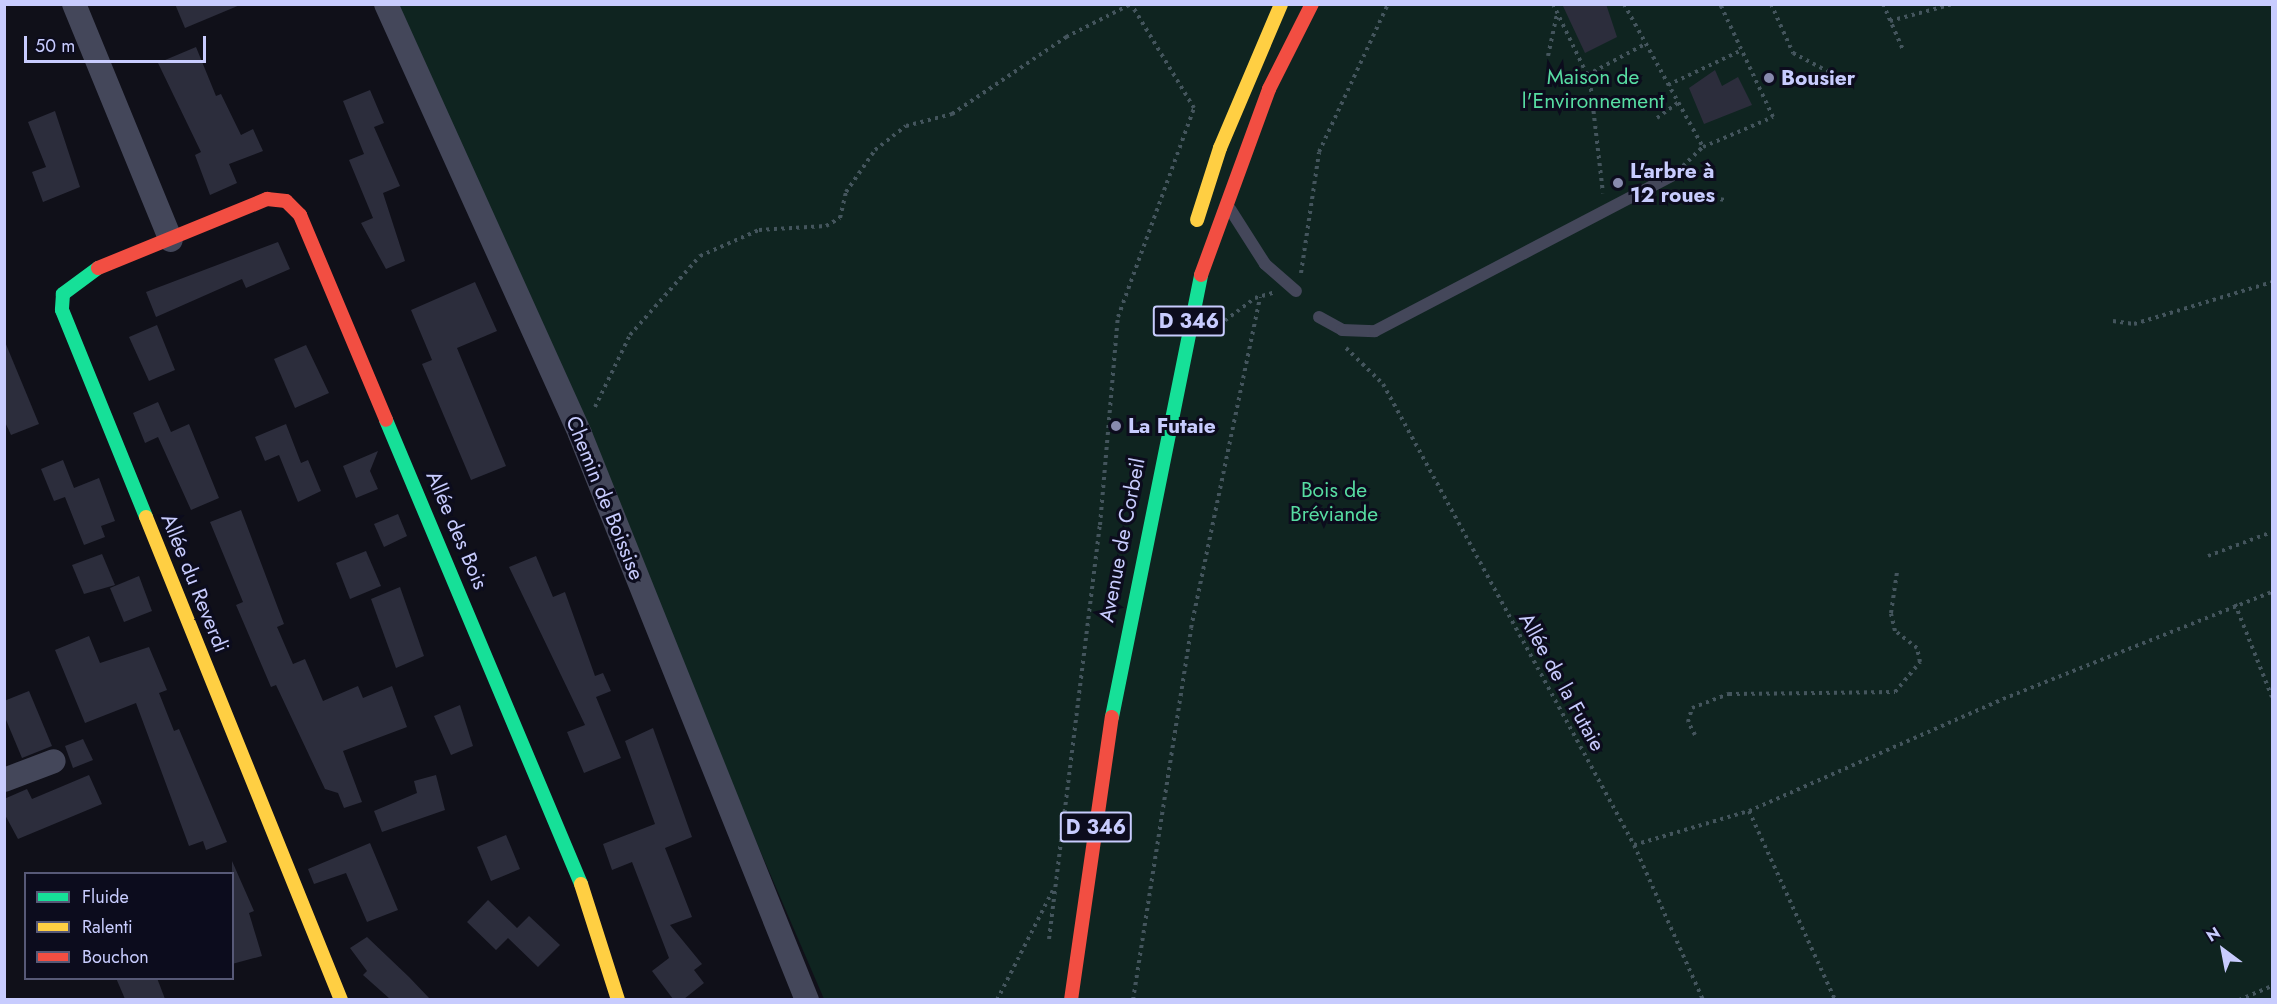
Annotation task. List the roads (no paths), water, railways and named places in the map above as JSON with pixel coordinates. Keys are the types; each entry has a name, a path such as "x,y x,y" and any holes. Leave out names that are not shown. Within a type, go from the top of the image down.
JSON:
{"street":[{"path":"74,4 171,240"},
{"name":"Chemin de Boissise","path":"386,4 580,434 807,999"},
{"path":"1193,231 1220,148 1281,4"},
{"name":"Avenue de Corbeil","path":"1071,999 1121,655 1196,290 1269,89 1312,4"},
{"name":"Allée des Bois","path":"171,240 267,199 286,201 300,214 588,901 618,999"},
{"name":"Allée du Reverdi","path":"171,240 83,274 63,294 62,310 341,999"},
{"name":"D 346","path":"1121,655 1139,498"},
{"path":"4,780 54,761"}],"lane":[{"path":"1319,317 1342,330 1375,331 1672,176"},
{"path":"1226,203 1264,264 1296,291"}],"place":[{"name":"Bousier","path":"1769,78"},
{"name":"L'arbre à 12 roues","path":"1618,183"},
{"name":"La Futaie","path":"1116,426"}],"park label":[{"name":"Maison de l'Environnement","path":"1593,89"},
{"name":"Bois de Bréviande","path":"1334,502"}]}
